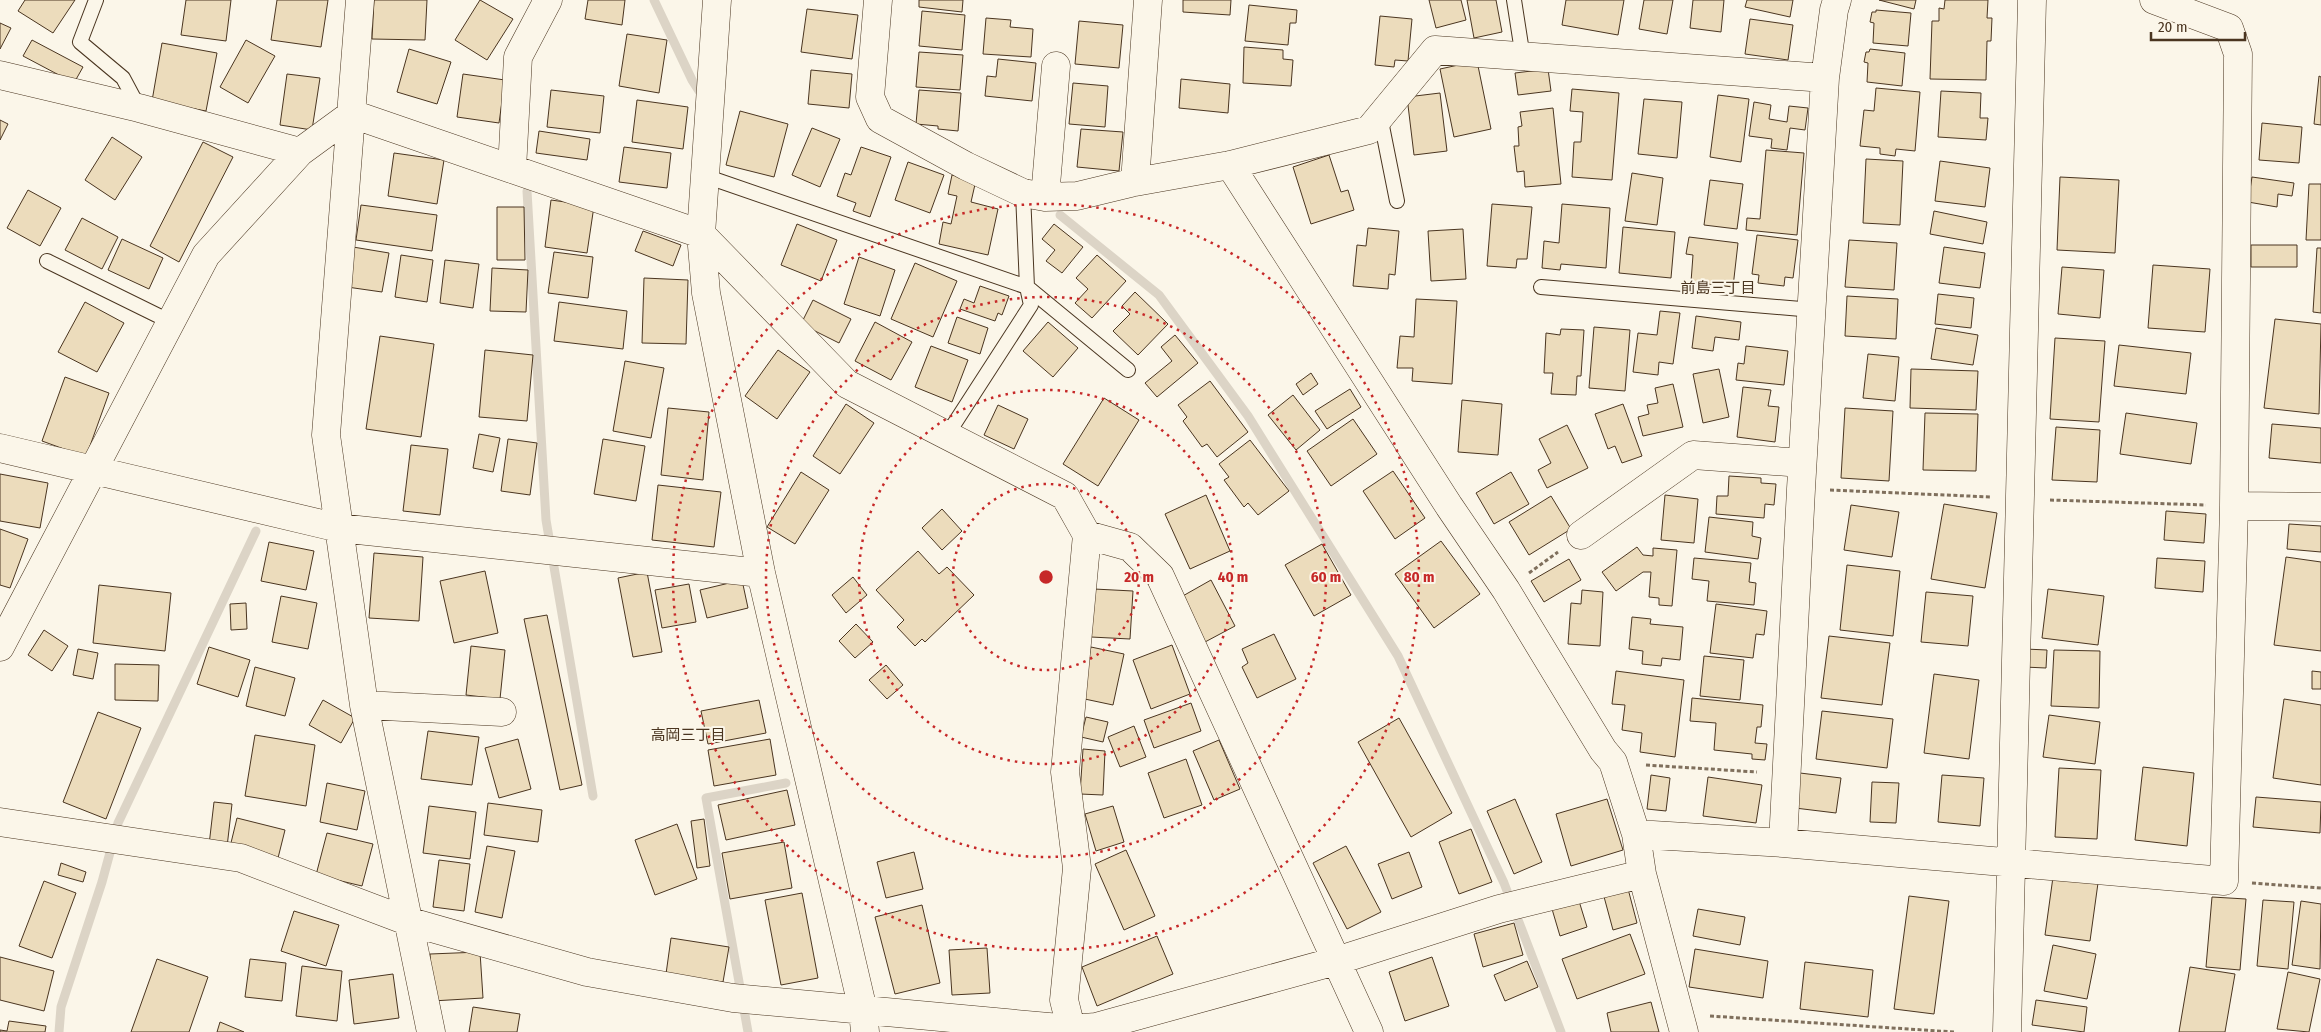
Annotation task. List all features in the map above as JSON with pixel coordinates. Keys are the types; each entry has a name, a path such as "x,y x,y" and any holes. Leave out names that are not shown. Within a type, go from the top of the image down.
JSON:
{"street":[{"path":"360,0 326,435 364,705 431,1032"},
{"path":"512,169 518,57 548,0"},
{"path":"717,0 700,234 706,293 760,573 864,1021"},
{"path":"878,0 870,97 880,120 966,166 1034,195 1077,196 1134,182 1230,165 1369,130 1436,50 1523,58 1825,78"},
{"path":"1134,182 1148,0"},
{"path":"1783,843 1801,476 1813,310 1825,78 1837,0"},
{"path":"2007,1032 2032,0"},
{"path":"1636,834 1783,843 2224,880 2234,506 2238,54 2229,28 2154,0"},
{"path":"1034,195 1056,66"},
{"path":"0,75 139,108 300,152"},
{"path":"0,647 206,255 300,152 352,114"},
{"path":"352,114 700,234 847,384 1065,496 1086,535 1065,772 1077,868 1064,1000 1072,1031"},
{"path":"1230,165 1449,506 1506,590 1603,750 1613,762 1636,834 1642,874 1684,1032"},
{"path":"0,448 339,528 760,573"},
{"path":"1581,535 1693,454 1801,476"},
{"path":"2234,506 2321,507"},
{"path":"1086,535 1130,547 1160,576 1369,1032"},
{"path":"364,705 502,712"},
{"path":"0,822 241,858 407,922 587,972 864,1021 1072,1031 1096,1027 1336,961 1499,909 1642,874"}],"lane":[{"path":"96,0 80,42 124,78 139,108"},
{"path":"1514,0 1523,58"},
{"path":"1380,116 1396,201"},
{"path":"705,176 1027,287 1128,370"},
{"path":"947,435 1031,305 1027,287 1034,195"},
{"path":"47,261 171,322"},
{"path":"1541,287 1813,310"}],"path":[{"path":"1801,476 2020,499 2234,506"},
{"path":"1506,590 1581,535"},
{"path":"1613,762 1787,774"},
{"path":"2224,880 2321,888"},
{"path":"1705,1016 1954,1032"}],"building":[{"path":"25,0 75,0 53,33 18,11"},
{"path":"186,0 231,0 226,41 181,35"},
{"path":"277,0 328,0 321,47 271,40"},
{"path":"374,0 427,0 425,40 372,39"},
{"path":"480,0 513,19 487,60 455,40"},
{"path":"588,0 625,0 622,25 585,19"},
{"path":"919,0 963,0 962,12 919,7"},
{"path":"1183,0 1231,0 1230,15 1183,12"},
{"path":"1429,0 1461,0 1466,20 1436,28"},
{"path":"1467,0 1496,0 1502,32 1474,38"},
{"path":"1566,0 1624,0 1618,35 1562,25"},
{"path":"1644,0 1673,0 1667,34 1639,29"},
{"path":"1693,0 1724,0 1721,32 1690,28"},
{"path":"1747,0 1793,0 1790,17 1745,7"},
{"path":"1879,0 1916,0 1914,9"},
{"path":"1945,0 1988,0 1987,18 1992,18 1991,41 1987,41 1986,80 1930,79 1932,21 1939,21 1939,8 1944,9"},
{"path":"1249,5 1297,10 1296,23 1290,23 1288,45 1245,41"},
{"path":"807,9 858,15 852,59 801,52"},
{"path":"1876,10 1911,13 1908,46 1873,43 1874,23 1870,22 1872,12 1876,12"},
{"path":"922,11 965,15 962,50 919,46"},
{"path":"1380,16 1412,19 1408,61 1395,60 1394,67 1375,65"},
{"path":"986,18 1011,20 1010,27 1033,29 1031,57 983,54"},
{"path":"1750,19 1793,25 1788,60 1745,54"},
{"path":"1079,21 1123,25 1119,68 1075,64"},
{"path":"0,23 11,28 0,49"},
{"path":"627,34 667,40 659,93 619,86"},
{"path":"32,40 83,67 74,83 23,56"},
{"path":"246,40 275,56 248,103 220,87"},
{"path":"162,43 217,53 206,111 152,101"},
{"path":"1244,47 1283,50 1283,59 1293,60 1291,86 1243,83"},
{"path":"409,49 451,62 437,104 397,92"},
{"path":"1870,49 1905,53 1902,86 1867,82 1868,63 1864,62 1866,52 1869,52"},
{"path":"919,52 963,55 960,90 916,87"},
{"path":"998,59 1036,63 1032,101 985,96 987,76 996,77"},
{"path":"1477,61 1491,129 1454,137 1440,69"},
{"path":"1548,69 1551,91 1518,95 1515,73"},
{"path":"811,70 852,74 849,108 808,104"},
{"path":"287,74 320,78 312,130 280,125"},
{"path":"463,74 505,80 499,123 457,117"},
{"path":"2319,76 2321,77 2321,125 2314,124"},
{"path":"1181,79 1230,84 1228,113 1179,108"},
{"path":"1073,83 1108,86 1105,127 1069,124"},
{"path":"1876,88 1920,92 1915,151 1896,149 1895,156 1880,154 1880,148 1860,146 1864,110 1874,111"},
{"path":"1572,89 1619,93 1612,180 1572,177 1574,142 1581,142 1583,112 1570,111"},
{"path":"551,90 604,96 600,133 547,127"},
{"path":"919,90 961,93 958,131 938,129 938,126 916,124"},
{"path":"1941,91 1981,93 1980,118 1988,118 1986,140 1938,137"},
{"path":"1440,93 1447,151 1414,155 1407,97"},
{"path":"1718,95 1749,99 1741,162 1710,157"},
{"path":"1644,99 1682,102 1677,158 1638,154"},
{"path":"637,100 688,107 683,149 632,142"},
{"path":"1754,102 1771,105 1769,119 1787,122 1789,106 1808,108 1805,130 1790,128 1787,150 1771,148 1772,139 1749,136"},
{"path":"1553,108 1561,184 1525,187 1524,171 1517,172 1514,146 1519,146 1518,127 1522,126 1520,112"},
{"path":"740,111 788,124 774,177 726,165"},
{"path":"0,120 8,124 0,140"},
{"path":"2262,123 2302,127 2299,163 2259,160"},
{"path":"812,128 840,139 820,187 792,175"},
{"path":"1081,129 1123,132 1119,171 1077,167"},
{"path":"539,131 590,139 587,160 536,153"},
{"path":"112,137 142,157 115,200 85,180"},
{"path":"203,142 233,157 179,262 150,246"},
{"path":"624,147 671,153 667,188 619,182"},
{"path":"861,147 891,157 870,217 853,211 856,203 837,196 845,173 851,175"},
{"path":"1766,150 1804,153 1797,235 1746,230 1747,218 1760,219"},
{"path":"394,153 444,160 437,204 388,196"},
{"path":"1329,155 1341,192 1348,190 1354,210 1311,224 1293,167"},
{"path":"1866,159 1903,161 1900,225 1863,223"},
{"path":"1940,161 1990,168 1985,207 1935,201"},
{"path":"908,162 944,175 930,213 895,200"},
{"path":"1632,173 1663,178 1657,225 1625,221"},
{"path":"952,175 976,180 971,202 998,209 988,255 939,244 943,222 951,224 957,196 948,194"},
{"path":"2060,177 2119,180 2115,253 2057,250"},
{"path":"2252,177 2294,183 2292,196 2278,194 2277,207 2248,202"},
{"path":"1710,180 1743,184 1737,229 1704,225"},
{"path":"2309,184 2321,184 2321,240 2306,240"},
{"path":"28,190 61,208 40,246 7,228"},
{"path":"551,200 594,206 587,253 545,247"},
{"path":"1492,204 1532,207 1527,259 1517,259 1516,268 1487,266"},
{"path":"1562,204 1610,208 1606,268 1561,264 1560,270 1542,268 1544,241 1559,243"},
{"path":"361,205 437,215 432,251 356,240"},
{"path":"497,207 524,207 525,260 497,260"},
{"path":"1934,211 1987,222 1983,244 1930,234"},
{"path":"82,218 118,237 102,269 65,250"},
{"path":"797,224 837,240 821,281 781,265"},
{"path":"1054,224 1083,247 1062,273 1046,261 1055,250 1042,239"},
{"path":"1623,227 1675,232 1671,278 1619,273"},
{"path":"1368,228 1399,231 1395,275 1389,274 1388,289 1353,286 1357,245 1366,246"},
{"path":"1463,229 1466,279 1431,281 1428,231"},
{"path":"643,231 681,245 673,266 635,251"},
{"path":"1757,235 1798,240 1793,278 1785,277 1784,286 1758,283 1759,275 1752,274"},
{"path":"1689,237 1738,243 1733,287 1691,282 1693,255 1686,254"},
{"path":"122,239 163,258 149,289 108,270"},
{"path":"1849,240 1897,243 1894,290 1845,287"},
{"path":"2251,245 2297,245 2297,267 2251,267"},
{"path":"353,247 389,253 382,292 347,287"},
{"path":"1944,247 1985,253 1980,288 1939,283"},
{"path":"2317,248 2321,248 2321,313 2313,312"},
{"path":"554,252 593,257 588,298 548,293"},
{"path":"401,255 433,260 427,302 395,297"},
{"path":"1097,255 1126,281 1092,318 1075,303 1088,289 1076,278"},
{"path":"859,257 895,270 880,316 844,304"},
{"path":"445,260 479,264 473,308 440,303"},
{"path":"915,263 957,281 933,337 891,319"},
{"path":"2153,265 2210,269 2205,332 2148,328"},
{"path":"2062,267 2104,270 2100,318 2058,314"},
{"path":"492,268 528,270 526,312 490,311"},
{"path":"644,278 688,280 686,344 642,343"},
{"path":"980,286 1009,296 1002,315 998,313 995,321 960,309 964,299 974,303"},
{"path":"1135,292 1168,324 1138,355 1113,331 1130,314 1122,306"},
{"path":"1938,294 1974,298 1971,328 1935,324"},
{"path":"1847,296 1898,299 1896,339 1845,336"},
{"path":"1416,299 1457,301 1452,384 1412,381 1413,368 1397,368 1400,336 1414,337"},
{"path":"813,300 851,319 839,343 801,324"},
{"path":"85,302 124,323 97,372 58,352"},
{"path":"559,302 627,311 623,349 554,341"},
{"path":"1660,311 1680,313 1673,364 1659,362 1658,375 1633,372 1638,333 1657,335"},
{"path":"1696,316 1741,322 1739,340 1715,337 1713,351 1692,348"},
{"path":"957,317 988,328 980,354 948,343"},
{"path":"2275,319 2321,324 2319,414 2264,408"},
{"path":"875,322 912,342 891,380 855,361"},
{"path":"1048,322 1078,348 1053,377 1023,351"},
{"path":"1594,327 1630,330 1625,391 1589,388"},
{"path":"1936,328 1978,335 1973,365 1931,359"},
{"path":"1561,329 1584,330 1581,376 1577,376 1576,395 1551,394 1553,373 1544,373 1546,333 1560,335"},
{"path":"1175,335 1198,363 1157,397 1145,383 1172,361 1161,347"},
{"path":"380,336 434,344 421,437 366,429"},
{"path":"2055,338 2105,341 2099,422 2050,419"},
{"path":"2119,345 2191,353 2186,394 2114,386"},
{"path":"931,346 968,360 952,402 915,387"},
{"path":"1746,346 1788,351 1784,385 1736,380 1738,363 1744,364"},
{"path":"485,350 533,355 527,421 479,417"},
{"path":"778,350 810,372 777,419 745,396"},
{"path":"1868,354 1899,357 1895,401 1863,398"},
{"path":"625,361 664,368 651,438 613,431"},
{"path":"1719,369 1729,417 1703,423 1693,374"},
{"path":"1911,369 1978,371 1976,410 1910,408"},
{"path":"1311,373 1318,384 1303,395 1296,384"},
{"path":"65,377 109,393 86,457 42,441"},
{"path":"1210,381 1248,432 1217,457 1207,444 1202,447 1183,421 1187,417 1178,405"},
{"path":"1673,384 1683,427 1643,436 1638,417 1649,414 1647,405 1658,403 1655,388"},
{"path":"1743,387 1771,390 1768,406 1779,407 1775,442 1737,437"},
{"path":"1350,389 1361,407 1327,429 1315,411"},
{"path":"1293,395 1320,430 1296,450 1268,415"},
{"path":"1104,398 1139,420 1098,486 1063,464"},
{"path":"1462,400 1502,404 1498,455 1458,452"},
{"path":"846,404 874,423 840,474 813,456"},
{"path":"1623,404 1642,456 1622,463 1615,446 1608,449 1595,414"},
{"path":"998,405 1028,419 1014,449 984,435"},
{"path":"668,408 709,412 703,480 661,475"},
{"path":"1845,408 1893,411 1889,481 1841,478"},
{"path":"1925,413 1978,414 1976,471 1923,470"},
{"path":"2126,413 2197,423 2191,464 2120,454"},
{"path":"1353,419 1377,454 1331,486 1307,451"},
{"path":"2272,424 2321,428 2321,463 2269,458"},
{"path":"1567,425 1588,468 1547,488 1538,470 1551,463 1539,439"},
{"path":"2056,427 2100,430 2097,482 2052,480"},
{"path":"479,434 500,438 493,472 473,468"},
{"path":"508,439 537,443 530,495 501,491"},
{"path":"603,439 645,446 636,501 594,494"},
{"path":"1250,440 1289,491 1258,515 1248,503 1244,507 1224,480 1229,477 1219,464"},
{"path":"411,445 448,449 440,515 403,511"},
{"path":"1393,471 1425,518 1395,539 1363,491"},
{"path":"801,472 829,490 795,544 767,527"},
{"path":"1511,472 1529,504 1494,524 1476,493"},
{"path":"0,474 48,483 40,528 0,521"},
{"path":"1729,476 1761,478 1761,483 1776,484 1774,505 1765,504 1764,518 1716,514 1717,496 1728,496"},
{"path":"658,485 721,492 714,547 652,540"},
{"path":"1206,495 1230,551 1190,569 1165,514"},
{"path":"1665,495 1698,499 1694,543 1661,540"},
{"path":"1551,496 1571,529 1529,555 1509,522"},
{"path":"1944,504 1997,513 1985,588 1931,579"},
{"path":"1851,505 1899,512 1892,557 1844,550"},
{"path":"942,509 962,531 942,550 922,528"},
{"path":"2166,511 2206,514 2204,543 2164,540"},
{"path":"1709,517 1753,522 1752,536 1761,538 1758,559 1705,552"},
{"path":"2289,524 2321,526 2321,552 2287,549"},
{"path":"0,529 28,539 10,588 0,585"},
{"path":"1441,541 1480,594 1434,628 1395,574"},
{"path":"269,542 314,551 306,590 261,581"},
{"path":"1322,544 1351,595 1314,616 1285,565"},
{"path":"1637,547 1643,555 1653,556 1653,548 1677,550 1672,606 1659,605 1659,598 1649,597 1651,572 1643,572 1616,591 1602,572"},
{"path":"918,551 939,574 947,567 974,595 925,642 922,639 915,646 897,627 904,620 876,590"},
{"path":"374,553 423,557 419,621 369,618"},
{"path":"2286,557 2321,562 2321,651 2274,645"},
{"path":"1694,558 1751,563 1749,582 1756,583 1754,605 1707,601 1709,581 1692,579"},
{"path":"2157,558 2205,561 2203,592 2155,588"},
{"path":"1569,559 1581,580 1544,602 1531,581"},
{"path":"1847,565 1900,571 1893,636 1840,630"},
{"path":"485,571 498,633 454,643 440,581"},
{"path":"647,572 662,652 633,657 618,578"},
{"path":"853,577 867,595 846,613 832,595"},
{"path":"742,580 748,608 707,618 700,590"},
{"path":"1211,580 1235,626 1205,642 1181,597"},
{"path":"689,584 696,622 662,628 655,590"},
{"path":"99,585 171,593 165,651 93,643"},
{"path":"1094,589 1133,591 1130,639 1091,637"},
{"path":"2048,589 2104,596 2098,645 2042,638"},
{"path":"1582,590 1603,592 1600,646 1568,644 1571,603 1581,604"},
{"path":"1926,592 1973,596 1968,646 1921,642"},
{"path":"281,596 317,603 308,649 272,642"},
{"path":"246,603 247,629 231,630 230,604"},
{"path":"1716,604 1767,611 1764,635 1756,634 1753,658 1710,653"},
{"path":"547,615 582,785 560,790 524,619"},
{"path":"1632,617 1651,619 1650,624 1683,627 1680,660 1662,658 1661,666 1642,664 1643,651 1629,649"},
{"path":"856,624 873,642 855,658 839,641"},
{"path":"44,630 68,646 52,671 28,655"},
{"path":"1274,634 1296,679 1257,698 1242,667 1248,663 1242,649"},
{"path":"1829,636 1890,643 1882,705 1821,698"},
{"path":"1172,645 1190,694 1151,709 1133,660"},
{"path":"471,646 505,650 500,699 466,695"},
{"path":"209,647 250,660 238,697 197,684"},
{"path":"1091,647 1124,654 1113,705 1080,698"},
{"path":"78,649 98,653 93,679 73,675"},
{"path":"2025,649 2047,650 2046,668 2024,667"},
{"path":"2054,650 2100,651 2099,708 2051,706"},
{"path":"1704,656 1744,660 1740,700 1700,696"},
{"path":"115,664 159,665 158,701 115,700"},
{"path":"886,665 903,685 887,699 869,680"},
{"path":"255,667 295,678 285,716 246,706"},
{"path":"1616,671 1684,680 1675,757 1640,752 1642,733 1622,730 1625,705 1612,704"},
{"path":"2312,671 2321,672 2321,689 2312,689"},
{"path":"1934,674 1979,680 1969,759 1924,753"},
{"path":"1692,698 1763,705 1761,727 1757,727 1755,743 1767,744 1765,760 1752,759 1752,754 1714,750 1716,723 1690,721"},
{"path":"2284,699 2321,705 2321,785 2273,778"},
{"path":"323,700 355,718 341,743 309,725"},
{"path":"759,700 766,733 708,744 701,711"},
{"path":"1191,703 1201,731 1154,748 1144,720"},
{"path":"1822,711 1893,719 1887,768 1816,759"},
{"path":"98,712 141,728 106,819 63,802"},
{"path":"2049,715 2100,722 2095,764 2043,757"},
{"path":"1086,717 1108,722 1103,742 1081,737"},
{"path":"1399,718 1452,813 1411,837 1358,742"},
{"path":"1134,726 1146,757 1120,767 1108,737"},
{"path":"428,731 479,737 472,785 421,779"},
{"path":"255,735 315,745 306,806 245,796"},
{"path":"518,739 531,789 499,798 485,748"},
{"path":"770,739 776,775 714,786 708,750"},
{"path":"1219,740 1240,789 1214,800 1193,751"},
{"path":"1083,749 1105,751 1103,795 1080,794"},
{"path":"1186,759 1202,805 1164,818 1148,773"},
{"path":"2143,767 2194,773 2187,846 2135,840"},
{"path":"2059,768 2101,770 2097,839 2055,837"},
{"path":"1800,773 1841,778 1836,813 1795,808"},
{"path":"1651,775 1670,778 1666,811 1647,809"},
{"path":"1942,775 1984,778 1980,826 1938,822"},
{"path":"1708,777 1762,785 1756,823 1703,816"},
{"path":"1872,782 1899,783 1896,823 1870,822"},
{"path":"327,783 365,791 357,830 320,822"},
{"path":"787,790 795,825 726,840 718,805"},
{"path":"2256,797 2321,802 2320,833 2253,827"},
{"path":"1515,799 1542,862 1514,874 1487,811"},
{"path":"1607,799 1623,850 1571,866 1556,814"},
{"path":"214,802 232,804 227,847 209,845"},
{"path":"488,803 542,810 538,842 484,835"},
{"path":"429,806 476,812 470,859 423,853"},
{"path":"1113,806 1124,842 1096,851 1085,814"},
{"path":"237,818 285,830 278,858 230,847"},
{"path":"704,819 710,866 697,868 691,821"},
{"path":"677,824 697,879 655,895 635,840"},
{"path":"1471,829 1492,882 1459,894 1439,842"},
{"path":"327,833 373,844 362,886 316,875"},
{"path":"784,842 792,888 730,899 722,853"},
{"path":"487,846 515,851 502,918 475,912"},
{"path":"1346,846 1381,912 1347,929 1313,863"},
{"path":"1126,850 1155,916 1124,930 1095,864"},
{"path":"914,852 923,889 886,898 877,862"},
{"path":"1409,852 1422,887 1392,899 1378,864"},
{"path":"439,860 470,864 464,911 433,907"},
{"path":"61,863 86,872 83,882 58,875"},
{"path":"2053,877 2098,883 2090,941 2045,935"},
{"path":"44,881 76,893 52,958 19,946"},
{"path":"1627,885 1637,923 1613,930 1603,893"},
{"path":"802,893 818,978 781,985 765,900"},
{"path":"1909,896 1949,901 1934,1014 1894,1009"},
{"path":"2212,897 2246,899 2240,970 2206,967"},
{"path":"2263,900 2294,902 2288,969 2257,966"},
{"path":"1579,901 1587,927 1560,936 1552,909"},
{"path":"2301,901 2321,904 2320,969 2292,965"},
{"path":"922,905 940,983 895,994 875,917"},
{"path":"1698,909 1745,917 1740,945 1693,936"},
{"path":"294,911 339,925 326,966 281,951"},
{"path":"1514,923 1523,955 1483,967 1474,934"},
{"path":"1630,934 1645,974 1577,999 1562,959"},
{"path":"1157,936 1173,974 1097,1006 1082,967"},
{"path":"671,938 729,947 723,982 666,974"},
{"path":"2053,945 2096,954 2087,999 2044,991"},
{"path":"987,948 990,993 952,995 949,950"},
{"path":"1695,949 1768,961 1763,998 1689,987"},
{"path":"480,952 483,998 432,1001 430,954"},
{"path":"0,957 54,971 44,1011 0,1000"},
{"path":"1432,957 1449,1006 1405,1021 1389,972"},
{"path":"157,959 208,977 189,1032 131,1032"},
{"path":"250,959 286,963 282,1001 245,997"},
{"path":"1527,961 1538,987 1505,1001 1494,975"},
{"path":"1805,962 1873,970 1868,1017 1800,1009"},
{"path":"302,966 342,971 337,1021 296,1016"},
{"path":"2190,967 2235,974 2225,1032 2179,1032"},
{"path":"2288,972 2320,979 2309,1032 2277,1029"},
{"path":"393,974 399,1018 354,1024 349,980"},
{"path":"2036,1000 2087,1007 2084,1032 2032,1025"},
{"path":"1651,1002 1659,1032 1611,1032 1607,1013"},
{"path":"473,1007 520,1014 517,1032 469,1032"},
{"path":"9,1021 46,1026 45,1032 0,1032 0,1030 7,1031"},
{"path":"220,1022 244,1032 217,1032"}],"waterway":[{"path":"654,0 692,80 701,94"},
{"path":"527,191 546,520 593,796"},
{"path":"1060,215 1159,295 1248,416 1398,656 1504,883 1561,1032"},
{"path":"59,1032 61,1007 102,882 118,823 256,531"},
{"path":"748,1032 706,798 786,783"}],"district":[{"name":"前島三丁目","path":"1718,288"},
{"name":"高岡三丁目","path":"688,735"}]}
